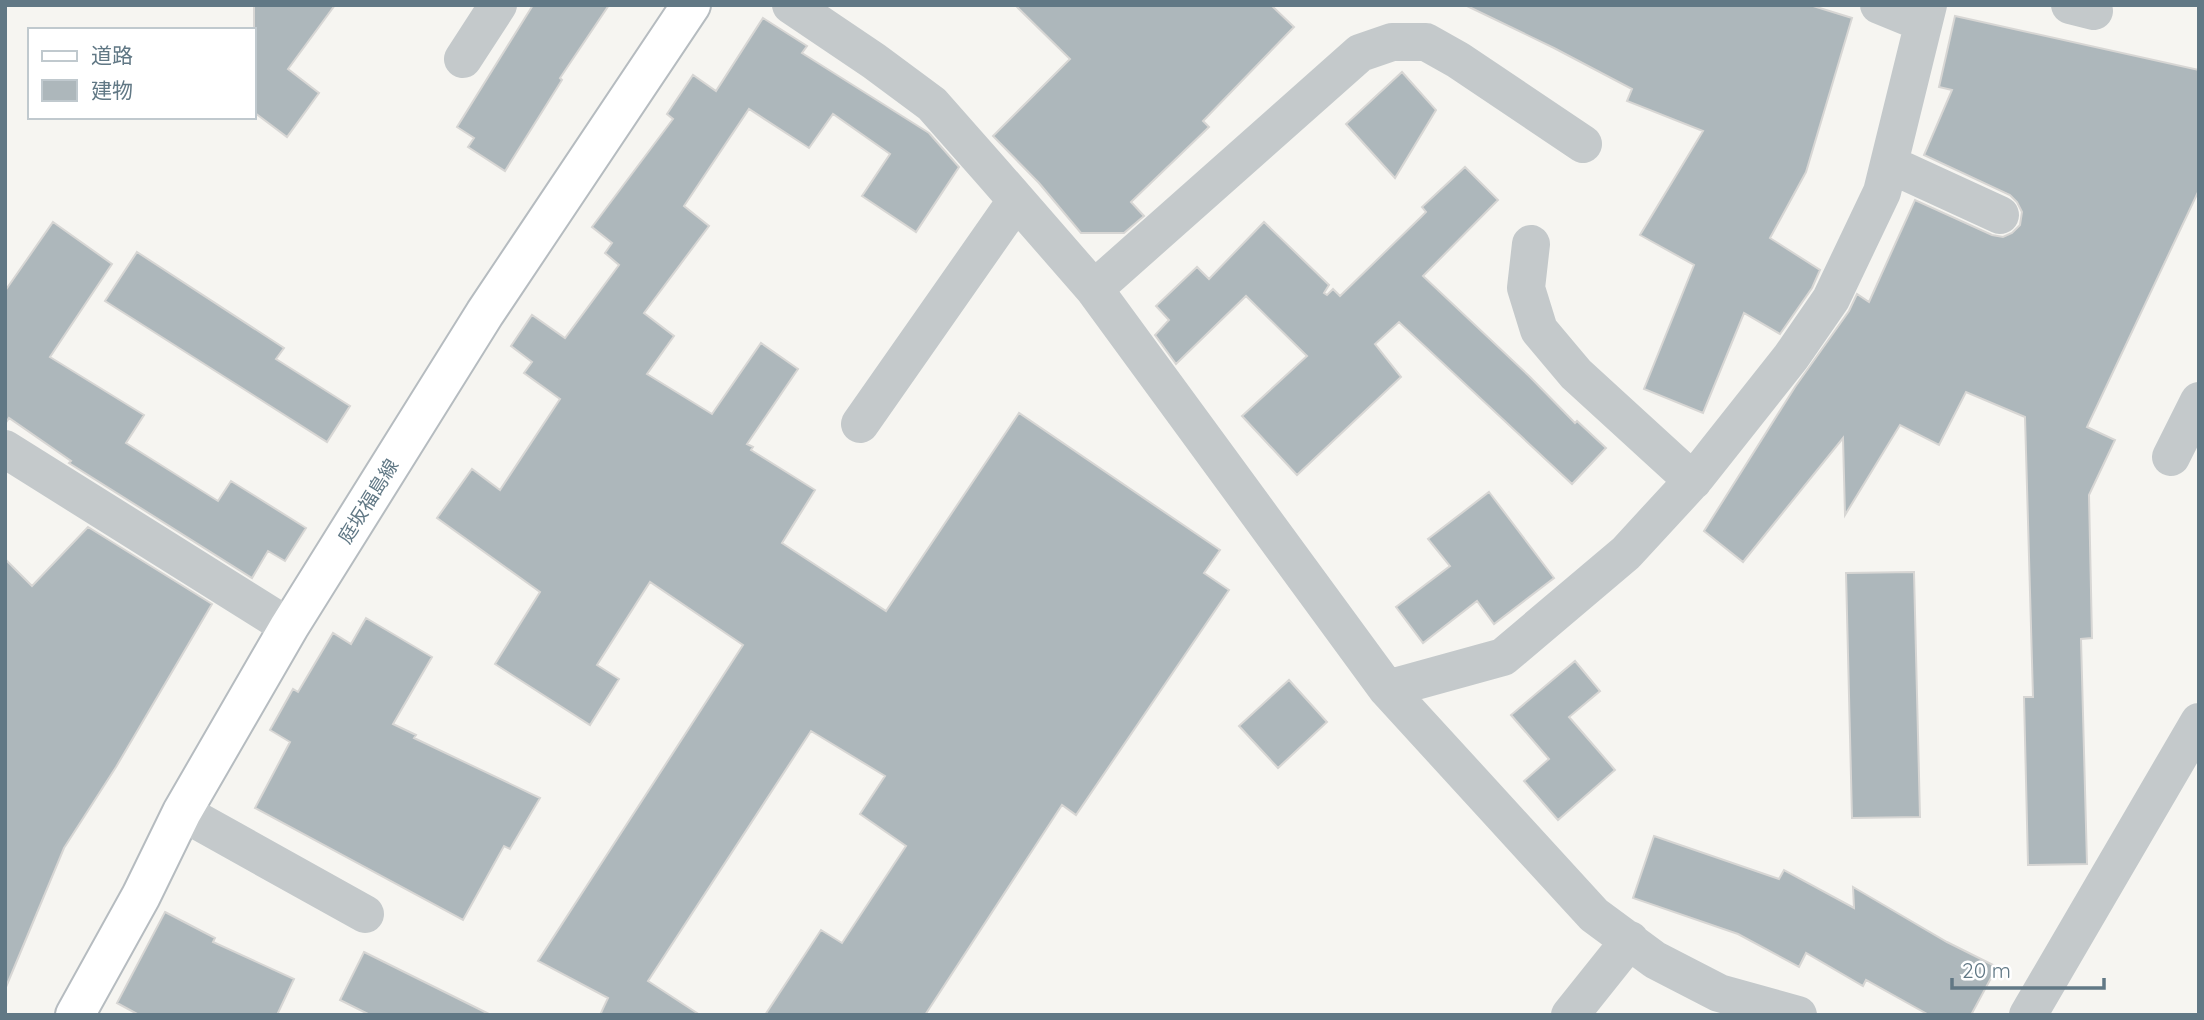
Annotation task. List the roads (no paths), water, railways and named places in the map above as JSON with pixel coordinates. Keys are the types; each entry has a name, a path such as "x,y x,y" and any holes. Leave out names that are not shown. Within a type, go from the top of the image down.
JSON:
{"main road":[{"name":"庭坂福島線","path":"75,1015 141,896 181,812 289,627 485,313 691,5"}],"street":[{"path":"463,59 498,5"},
{"path":"791,5 932,104 1094,289 1387,689 1594,915 1655,960 1719,993 1798,1015"},
{"path":"1387,689 1503,657 1626,553 1693,481 1791,357 1832,299 1882,192 1889,164 1925,14 1879,5"},
{"path":"1094,289 1360,52 1392,42 1426,42 1458,60 1583,144"},
{"path":"1889,164 2000,215"},
{"path":"860,424 1016,201"},
{"path":"1531,244 1526,288 1539,330 1576,374 1693,481"},
{"path":"2171,457 2199,401"},
{"path":"5,449 289,627"},
{"path":"2028,1015 2199,722"},
{"path":"181,812 365,914"},
{"path":"1570,1015 1630,940"}]}
